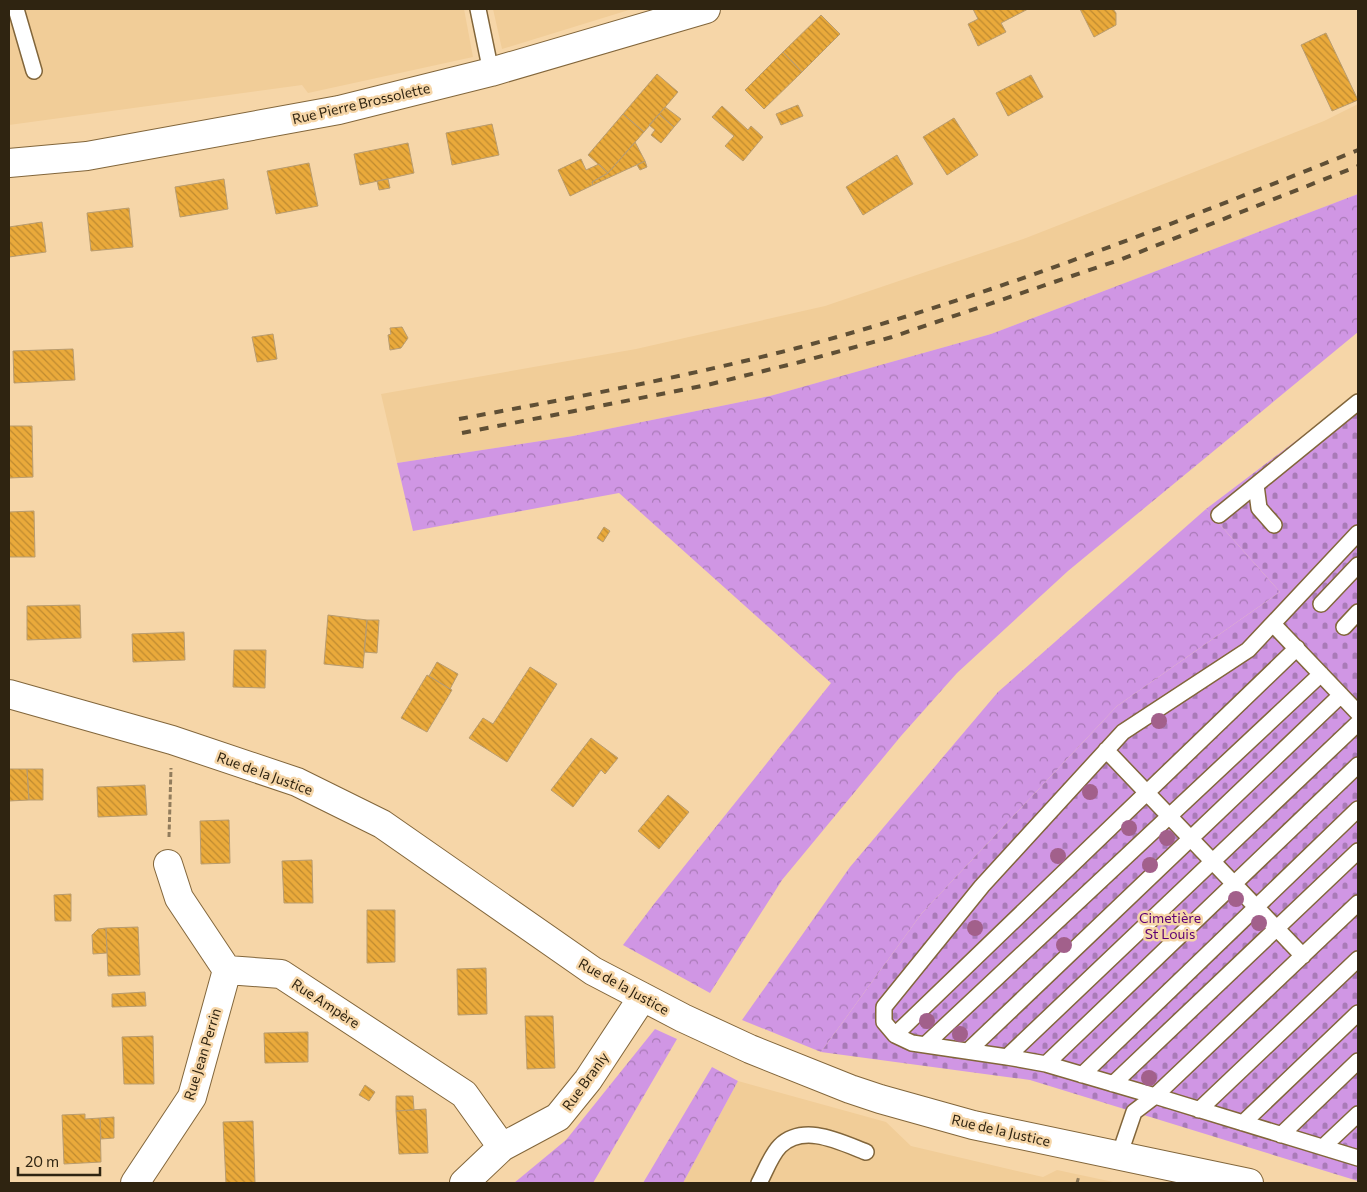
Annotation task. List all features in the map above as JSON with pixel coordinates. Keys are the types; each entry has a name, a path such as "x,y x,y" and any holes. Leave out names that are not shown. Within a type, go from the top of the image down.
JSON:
{"street":[{"name":"Rue Pierre Brossolette","path":"9,163 87,156 339,110 491,72 706,9"},
{"name":"Rue de la Justice","path":"9,694 172,740 296,782 382,824 593,971 642,998 750,1049 880,1100 973,1125 1249,1183"},
{"path":"168,864 179,898 227,970"},
{"name":"Rue Ampère","path":"227,970 281,974 464,1094 502,1148"},
{"name":"Rue Jean Perrin","path":"135,1183 192,1097 227,970"},
{"name":"Rue Branly","path":"464,1183 502,1148 558,1117 588,1080 642,998"}],"lane":[{"path":"16,9 34,70"},
{"path":"478,9 491,72"},
{"path":"1220,515 1358,402"},
{"path":"1256,485 1259,508 1274,525"},
{"path":"1358,534 1248,650 1123,732 982,886 884,1007 884,1022 895,1035 912,1044 1046,1064 1358,1158"},
{"path":"1321,604 1358,565"},
{"path":"1344,626 1358,612"},
{"path":"1273,624 1358,713"},
{"path":"895,1035 1296,648"},
{"path":"926,1045 1321,674"},
{"path":"968,1051 1341,695"},
{"path":"1007,1057 1358,723"},
{"path":"1106,750 1303,956"},
{"path":"1046,1064 1358,764"},
{"path":"1082,1075 1358,809"},
{"path":"1113,1084 1358,851"},
{"path":"1119,1156 1134,1112 1155,1096 1358,903"},
{"path":"1199,1110 1358,959"},
{"path":"1243,1123 1358,1013"},
{"path":"1281,1135 1358,1061"},
{"path":"1323,1148 1358,1114"},
{"path":"759,1183 778,1147 792,1137 806,1135 828,1138 866,1152"}],"path":[{"path":"168,864 172,740"}],"shaded area":[{"path":"9,9 464,9 473,57 308,93 302,85 9,125"},
{"path":"493,9 632,9 502,49"},
{"path":"1358,104 1358,194 991,334 770,396 573,436 397,463 381,394 636,349 825,306 1026,238 1324,121"},
{"path":"738,1081 886,1122 911,1146 1043,1177 1057,1170 1118,1183 683,1183"}],"green space":[{"path":"1358,194 1358,332 1068,571 957,673 901,736 782,880 710,993 623,945 831,683 619,493 413,531 397,463 573,436 770,396 991,334"},
{"name":"Cimetière St Louis","path":"1358,394 1358,1181 1030,1080 821,1052 922,913 1117,706 1280,592 1206,509"},
{"path":"1206,509 1280,592 1117,706 922,913 821,1052 742,1020 850,867 998,692"},
{"path":"655,1029 677,1039 593,1183 514,1183 566,1140"},
{"path":"712,1067 738,1081 683,1183 643,1183"}],"building":[{"path":"973,9 1028,9 1001,23 1006,32 978,46 968,24 978,19"},
{"path":"1080,9 1113,9 1116,13 1116,25 1094,37"},
{"path":"821,15 840,34 802,72 783,52"},
{"path":"1326,33 1358,100 1332,111 1301,45"},
{"path":"783,52 802,72 764,109 745,90"},
{"path":"657,74 678,92 644,132 623,114"},
{"path":"1031,75 1043,97 1008,116 996,93"},
{"path":"798,105 803,116 781,125 776,114"},
{"path":"722,106 748,130 751,126 763,137 743,161 725,146 734,136 712,117"},
{"path":"665,107 681,119 674,127 659,114"},
{"path":"623,114 644,132 608,173 588,155"},
{"path":"659,114 674,127 661,143 651,135 655,130 649,125"},
{"path":"954,118 978,155 947,175 923,137"},
{"path":"492,124 499,155 452,165 446,133"},
{"path":"635,142 645,161 593,185 592,182 608,173"},
{"path":"408,143 414,173 360,185 354,154"},
{"path":"897,155 913,184 863,215 846,187"},
{"path":"581,159 586,170 599,164 608,173 592,182 593,185 570,196 558,170"},
{"path":"645,161 647,167 640,170 637,165"},
{"path":"309,163 318,206 276,214 267,171"},
{"path":"224,179 228,209 180,217 175,187"},
{"path":"388,179 390,188 379,190 377,181"},
{"path":"129,208 133,247 91,251 87,213"},
{"path":"42,222 46,252 9,257 9,227"},
{"path":"402,327 408,338 401,348 390,350 388,335 391,334 390,328"},
{"path":"273,334 277,359 257,362 252,337"},
{"path":"73,349 75,380 14,383 13,351"},
{"path":"9,426 32,426 33,477 9,478"},
{"path":"34,511 35,557 9,557 9,512"},
{"path":"604,527 610,531 603,542 597,538"},
{"path":"80,605 81,638 27,640 27,606"},
{"path":"328,615 367,620 363,668 324,664"},
{"path":"367,620 379,620 377,653 364,652"},
{"path":"184,632 185,660 133,662 132,634"},
{"path":"234,650 266,650 265,688 233,687"},
{"path":"437,662 458,674 450,689 429,676"},
{"path":"530,667 557,684 507,762 469,738 483,718 493,724"},
{"path":"427,675 452,690 427,732 401,718"},
{"path":"591,738 618,758 605,774 601,770 573,807 551,790"},
{"path":"9,769 27,769 29,800 9,801"},
{"path":"27,769 43,769 43,800 29,800"},
{"path":"145,785 147,815 98,817 97,787"},
{"path":"668,795 689,812 659,849 638,831"},
{"path":"229,820 230,863 201,864 200,821"},
{"path":"312,860 313,903 284,903 282,861"},
{"path":"71,894 71,921 55,921 54,895"},
{"path":"367,910 395,910 395,962 367,963"},
{"path":"138,927 140,975 108,976 106,928"},
{"path":"106,928 107,953 93,954 92,935 98,929"},
{"path":"486,968 487,1014 458,1015 457,969"},
{"path":"145,992 146,1006 112,1007 112,994"},
{"path":"525,1016 553,1016 555,1068 527,1069"},
{"path":"308,1032 308,1062 265,1063 264,1033"},
{"path":"153,1036 154,1084 124,1084 122,1037"},
{"path":"365,1085 375,1092 369,1101 359,1095"},
{"path":"396,1096 413,1096 414,1110 396,1111"},
{"path":"426,1109 428,1153 399,1154 396,1111"},
{"path":"85,1114 85,1119 100,1118 101,1162 64,1164 62,1115"},
{"path":"114,1117 114,1138 101,1139 100,1118"},
{"path":"253,1121 255,1183 226,1183 223,1122"}],"railway":[{"path":"459,419 671,378 848,334 998,287 1216,206 1358,150"},
{"path":"462,433 707,385 892,337 1122,259 1358,166"}]}
